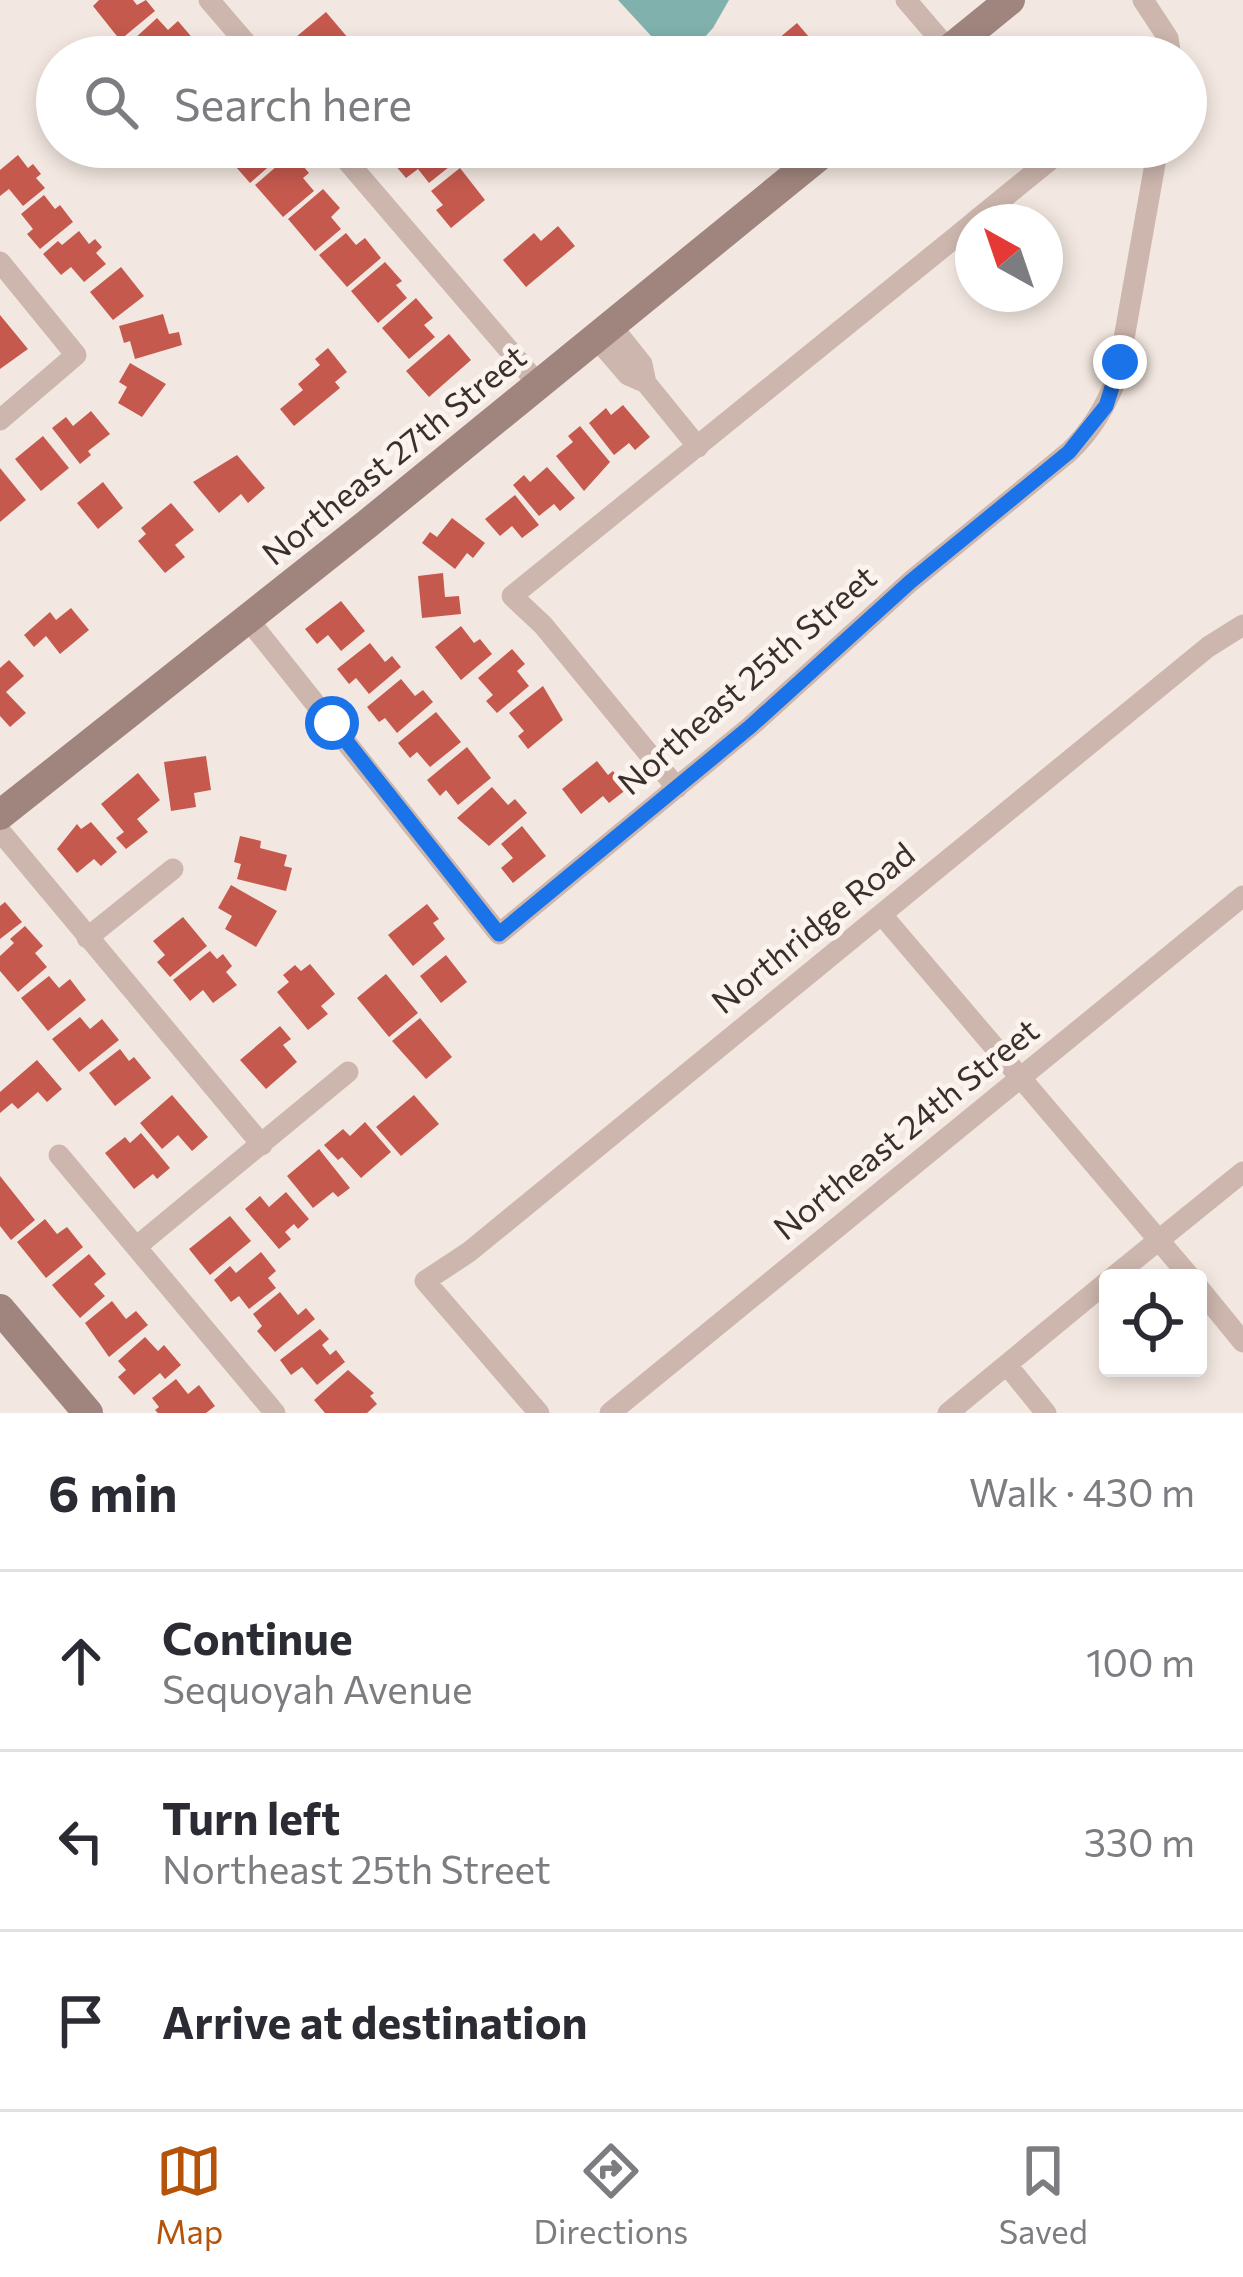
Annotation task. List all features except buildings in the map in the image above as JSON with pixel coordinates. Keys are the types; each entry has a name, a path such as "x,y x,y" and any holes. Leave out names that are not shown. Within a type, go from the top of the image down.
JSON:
{"street":[{"path":"209,0 240,36"},
{"path":"905,0 931,36"},
{"path":"966,36 1010,0"},
{"path":"1143,0 1167,36"},
{"path":"353,168 539,385"},
{"name":"Northeast 27th Street","path":"0,815 804,168"},
{"path":"995,204 1040,168"},
{"name":"Northeast 25th Street","path":"248,618 499,934 787,695 910,582 1079,442 1106,406 1120,362 1154,168"},
{"path":"677,788 543,625 512,596 955,237"},
{"path":"0,262 76,355 0,420"},
{"path":"603,332 628,375 646,383 698,447"},
{"name":"Northridge Road","path":"526,1408 425,1281 469,1252 1197,656 1243,626"},
{"path":"0,831 262,1144"},
{"path":"87,938 173,869"},
{"name":"Northeast 24th Street","path":"610,1413 1243,896"},
{"path":"882,915 1183,1269"},
{"path":"136,1247 348,1072"},
{"path":"59,1155 275,1413"},
{"path":"1123,1269 1243,1172"},
{"path":"948,1413 1099,1289"},
{"path":"1207,1298 1243,1342"},
{"path":"0,1309 88,1413"},
{"path":"1007,1365 1046,1413"}],"water":[{"path":"618,0 729,0 706,36 651,36"}],"route":[{"path":"332,723 499,934 751,726 910,582 1069,452 1106,406 1120,362"}]}
